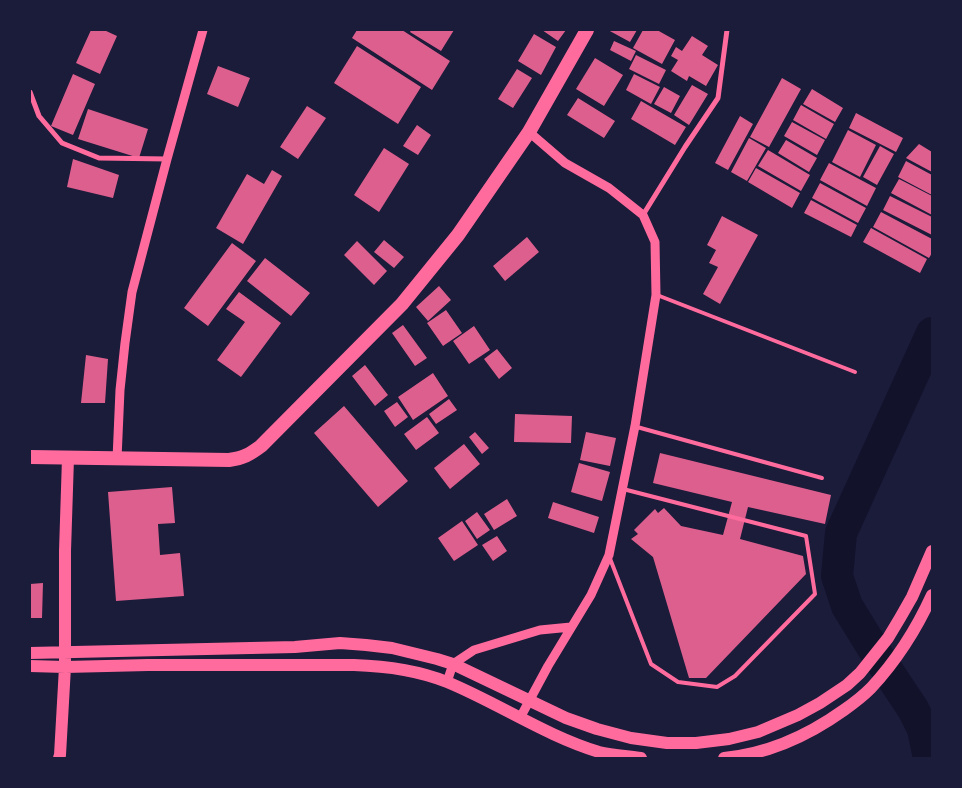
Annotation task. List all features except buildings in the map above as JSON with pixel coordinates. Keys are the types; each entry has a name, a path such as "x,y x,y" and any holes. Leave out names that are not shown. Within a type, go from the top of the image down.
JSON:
{"highway":[{"path":"30,457 229,460 251,454 402,304 458,235 530,132 587,30"}],"main road":[{"path":"59,758 65,667 65,542 68,458"},
{"path":"30,653 295,647 340,644 392,648 453,664 566,718 597,729 632,738 696,743 729,739 758,732 820,704 847,685 860,674 888,638 912,597 932,551"},
{"path":"724,758 756,752 786,743 810,732 862,697 901,650 924,613 932,595"},
{"path":"30,666 376,666 419,673 446,682 548,732 601,752 641,758"}],"street":[{"path":"117,459 120,390 132,292 203,30"},
{"path":"643,215 718,98 727,30"},
{"path":"30,92 39,116 62,143 99,158 167,159"},
{"path":"520,718 548,666 591,595 609,555 635,426 656,295 655,242 643,215 608,188 565,163 530,132"},
{"path":"446,682 453,664 474,650 540,630 571,627"}],"lane":[{"path":"656,295 855,372"},
{"path":"635,426 822,478"},
{"path":"609,555 651,664 678,682 717,687 735,676 815,594 806,536 623,489"}],"waterway":[{"path":"929,758 923,729 913,709 847,606 837,576 841,533 932,333"}]}
